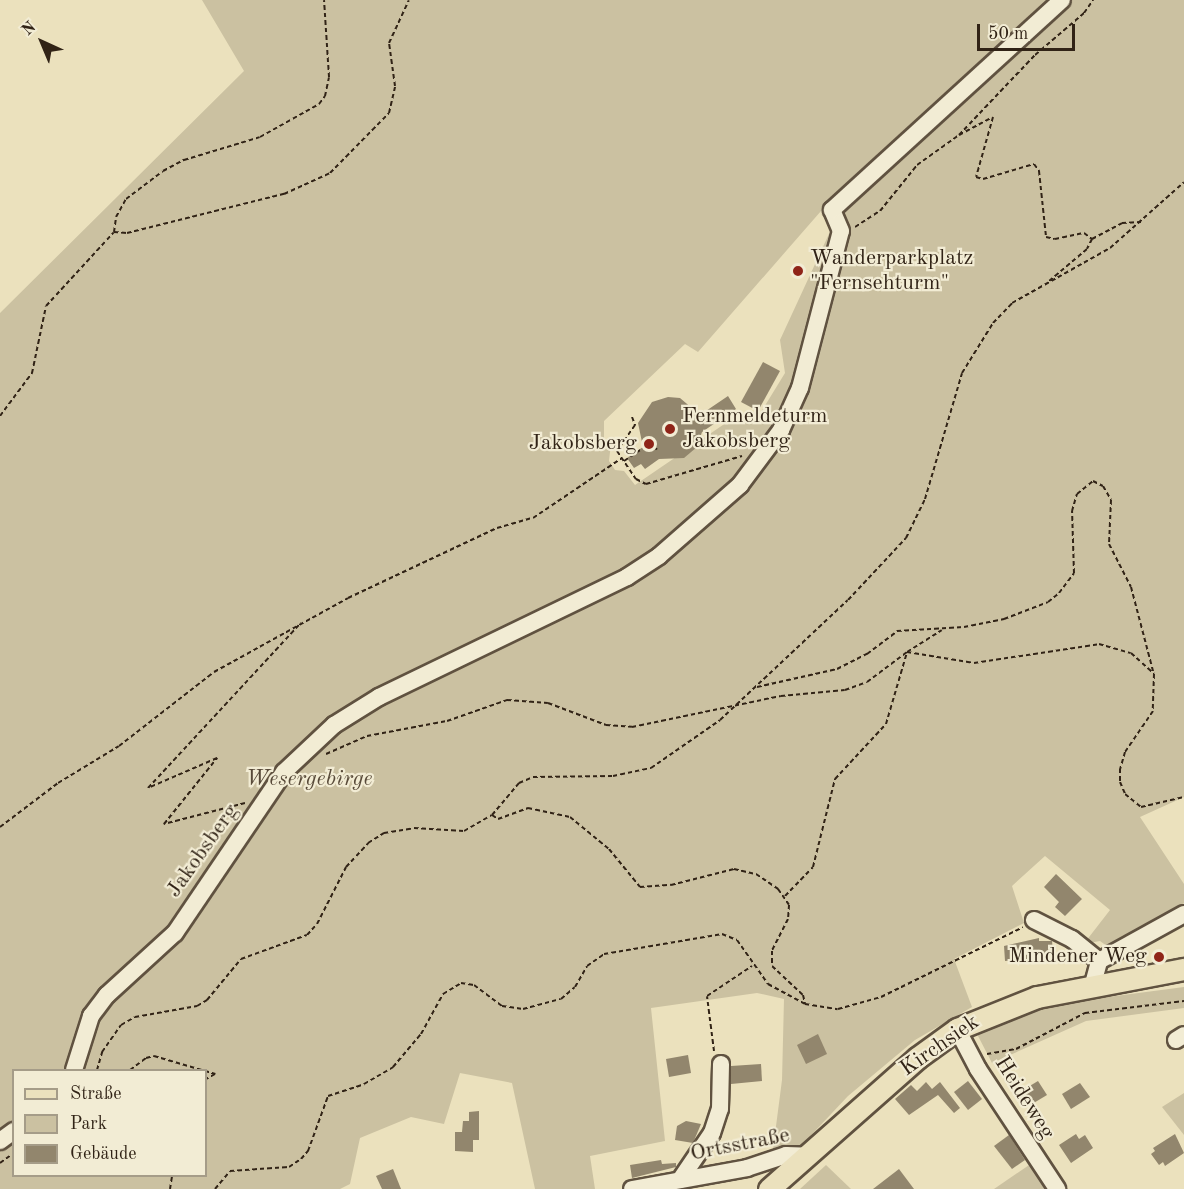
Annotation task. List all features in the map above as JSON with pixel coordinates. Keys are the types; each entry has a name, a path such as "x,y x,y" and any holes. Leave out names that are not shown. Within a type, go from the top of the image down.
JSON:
{"main road":[{"name":"Kirchsiek","path":"769,1189 809,1156 917,1058 957,1029 1009,1005 1093,984 1184,969"}],"street":[{"path":"841,231 831,210 1062,0"},
{"name":"Jakobsberg","path":"75,1069 91,1016 107,995 175,933 270,793 292,765 334,725 379,697 627,577 726,499 769,448 793,406 841,231"},
{"path":"1093,984 1099,961 1184,914"},
{"path":"1034,920 1072,939 1099,961"},
{"name":"Heideweg","path":"957,1029 967,1049 1057,1189"},
{"name":"Ortsstraße","path":"680,1180 712,1133 720,1109 721,1064"},
{"name":"Ortsstraße","path":"632,1189 747,1168 786,1155 809,1156"}],"path":[{"path":"0,416 32,373 46,306 114,232 116,217 126,199 163,171 184,160 260,137 319,104 325,96 329,77 324,0"},
{"path":"114,232 127,232 284,194 330,173 389,113 394,86 388,43 409,0"},
{"path":"959,135 1035,55 1084,13 1093,0"},
{"path":"841,231 872,218 917,165 959,135 993,117 976,177 983,179 1034,164 1039,171 1046,237 1054,239 1084,233 1092,238"},
{"path":"98,1069 102,1052 121,1025 135,1017 197,1006 207,1000 241,959 307,934 317,924 346,867 368,843 398,829 464,831 492,815 512,789 533,777 613,776 651,768 738,705 906,538 925,499 962,373 993,323 1012,303 1110,248 1142,223 1184,182"},
{"path":"1047,283 1087,249 1092,238 1122,222 1137,220 1142,223"},
{"path":"632,417 635,425 617,451 636,479 651,484 749,453"},
{"path":"0,827 119,746 205,679 301,623 497,528 533,518 652,442 657,450"},
{"path":"756,687 845,666 897,632 942,630 1004,619 1034,609 1059,593 1069,583 1075,564 1070,526 1077,495 1087,483 1098,481 1111,500 1109,544 1131,587 1154,674 1153,711 1125,753 1120,783 1133,803 1142,807 1173,802 1184,797"},
{"path":"270,793 164,824 217,759 148,788 301,623"},
{"path":"323,756 367,735 447,721 507,700 548,703 606,725 632,727 738,705 845,690 867,682 907,652 942,630"},
{"path":"907,652 974,663 1100,644 1131,653 1154,674"},
{"path":"784,897 813,867 835,779 886,724 907,652"},
{"path":"492,815 498,819 528,808 570,817 609,849 640,887 671,885 741,868 756,874 784,897 789,906 788,919 772,951 772,966 803,995 806,1004"},
{"path":"215,1189 230,1171 289,1167 301,1159 308,1151 324,1100 332,1092 364,1084 393,1067 421,1034 443,994 455,985 467,982 502,1006 523,1009 561,999 575,987 587,966 604,954 699,937 734,937 752,966 768,984 806,1004 822,1009 854,1007 1034,920"},
{"path":"721,1064 714,1054 706,996 752,966"},
{"path":"967,1049 1004,1053 1085,1014 1184,1001"},
{"path":"132,1069 146,1058 154,1056 198,1069"},
{"path":"207,1072 215,1074 207,1078"}],"green space":[{"name":"Wesergebirge","path":"202,0 1184,0 1184,797 1140,817 1184,884 1184,903 1172,915 1111,949 1100,941 1089,943 1086,941 1110,910 1045,856 1012,886 1024,923 954,959 972,1007 915,1040 848,1096 800,1147 772,1157 782,1080 784,999 757,993 651,1008 665,1141 590,1156 595,1189 535,1189 512,1083 460,1073 444,1124 411,1117 360,1138 350,1184 340,1189 0,1189 0,313 244,71","holes":["821,211 834,223 780,340 785,373 758,417 739,414 635,485 624,471 615,470 609,461 611,443 604,440 604,421 685,344 698,352"]},
{"path":"1184,987 1184,1008 1086,1021 992,1063 977,1034 1055,1004"},
{"path":"1184,1093 1184,1135 1162,1107"},
{"path":"1035,1161 1061,1189 994,1189"},
{"path":"826,1165 851,1189 800,1189"}],"building":[{"path":"763,362 780,371 758,411 741,402"},
{"name":"Fernmeldeturm Jakobsberg","path":"728,396 736,409 702,432 697,447 684,458 659,459 645,469 641,464 634,468 627,458 643,447 638,423 652,402 668,397 680,398 700,415"},
{"path":"1056,874 1082,899 1065,916 1055,907 1059,902 1044,887"},
{"path":"1039,938 1039,941 1052,941 1053,952 1038,958 1005,961 1004,946"},
{"path":"818,1034 827,1054 806,1064 797,1045"},
{"path":"688,1055 691,1073 669,1077 666,1059"},
{"path":"761,1064 762,1081 731,1084 731,1066"},
{"path":"968,1081 982,1099 968,1110 954,1092"},
{"path":"1038,1081 1047,1095 1032,1104 1023,1090"},
{"path":"926,1082 932,1089 940,1082 960,1108 954,1113 938,1095 909,1115 895,1099 911,1085 917,1091"},
{"path":"1080,1083 1090,1097 1071,1109 1062,1094"},
{"path":"479,1111 479,1140 473,1140 473,1152 455,1151 455,1132 462,1132 463,1121 469,1121 469,1112"},
{"path":"686,1121 701,1124 693,1143 675,1140 677,1126"},
{"path":"1076,1134 1079,1139 1085,1135 1093,1148 1071,1163 1059,1145"},
{"path":"1175,1134 1184,1153 1165,1166 1163,1162 1159,1165 1151,1154 1155,1151 1153,1148"},
{"path":"1009,1135 1025,1160 1012,1169 994,1146"},
{"path":"661,1160 662,1164 676,1163 676,1167 632,1178 630,1165"},
{"path":"393,1169 401,1189 382,1189 376,1176"},
{"path":"899,1169 914,1189 873,1189"}],"place":[{"name":"Wanderparkplatz \"Fernsehturm\"","path":"798,271"},
{"name":"Fernmeldeturm Jakobsberg","path":"670,429"},
{"name":"Jakobsberg","path":"649,444"},
{"name":"Mindener Weg","path":"1159,957"}]}
